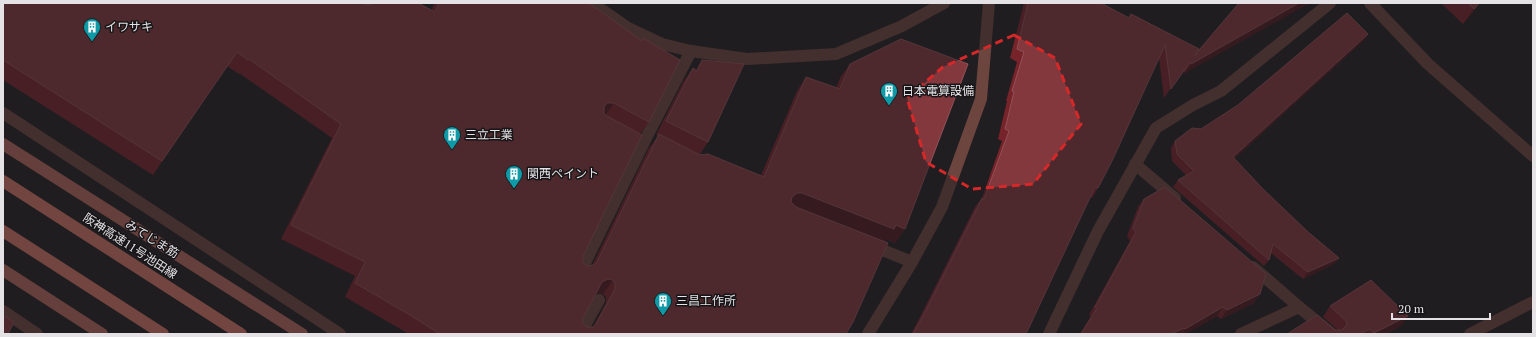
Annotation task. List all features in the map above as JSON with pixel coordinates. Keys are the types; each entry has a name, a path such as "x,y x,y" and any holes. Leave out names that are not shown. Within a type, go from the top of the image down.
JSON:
{"highway":[{"name":"阪神高速11号池田線","path":"3,181 241,334"},
{"path":"3,231 163,334"}],"main road":[{"name":"みてじま筋","path":"3,144 302,334"},
{"path":"3,270 102,334"}],"street":[{"path":"592,3 628,28 662,44 691,51 747,59 836,54 902,26 944,3"},
{"path":"868,334 912,262 942,207 981,99 989,3"},
{"path":"1049,334 1098,231 1156,128 1193,105 1221,91 1330,3"},
{"path":"1370,3 1428,64 1533,156"},
{"path":"580,273 644,142 691,51"},
{"path":"3,113 340,334"},
{"path":"628,138 660,145"},
{"path":"1135,164 1182,204"},
{"path":"861,242 912,262"},
{"path":"1246,261 1332,334"},
{"path":"580,334 599,300"},
{"path":"1470,334 1533,302"},
{"path":"1241,334 1299,307"},
{"path":"3,311 37,334"}],"highlighted area":[{"path":"1014,35 1055,58 1081,124 1033,184 972,189 926,162 907,98 943,67"}],"building":[{"path":"3,3 364,3 366,5 370,5 373,3 418,3 435,12 439,3 589,3 642,41 643,38 680,60 649,122 614,103 607,103 604,107 604,114 642,135 583,256 583,263 587,266 594,265 597,262 659,134 700,155 708,154 764,177 806,77 840,89 850,64 901,39 968,64 905,229 896,225 894,229 802,193 797,193 792,197 791,202 796,207 888,243 853,322 846,334 440,334 355,283 365,262 291,225 341,124 249,59 248,60 237,52 162,161 3,60","holes":["608,279 613,280 615,283 615,289 596,324 593,327 586,327 582,320 602,282"]},
{"path":"1028,3 1101,3 1129,18 1131,14 1199,49 1194,56 1239,3 1299,3 1191,64 1190,62 1171,89 1165,45 1112,161 1098,188 1095,187 1026,334 913,334 982,198 984,199 1009,131 1005,129 1014,92 1012,91 1024,52 1017,49"},
{"path":"1468,3 1479,3 1474,9"},
{"path":"1347,13 1368,34 1233,157 1263,189 1307,231 1339,258 1308,272 1273,244 1269,260 1178,180 1194,171 1177,154 1175,141 1192,128 1201,129 1238,105"},
{"path":"702,60 744,64 708,142 666,121 693,68 697,71"},
{"path":"1165,187 1266,274 1260,294 1227,310 1223,307 1185,329 1184,328 1172,334 1081,334 1097,308 1095,307 1136,232 1133,228 1144,199"},
{"path":"1371,280 1408,316 1374,333 1370,329 1361,334 1287,334 1317,315 1335,330 1342,330 1347,325 1346,321 1330,306"},
{"path":"3,315 14,322 8,334 3,334"}],"place":[{"name":"イワサキ","path":"92,42"},
{"name":"日本電算設備","path":"889,106"},
{"name":"三立工業","path":"452,150"},
{"name":"関西ペイント","path":"514,189"},
{"name":"三昌工作所","path":"663,316"}]}
